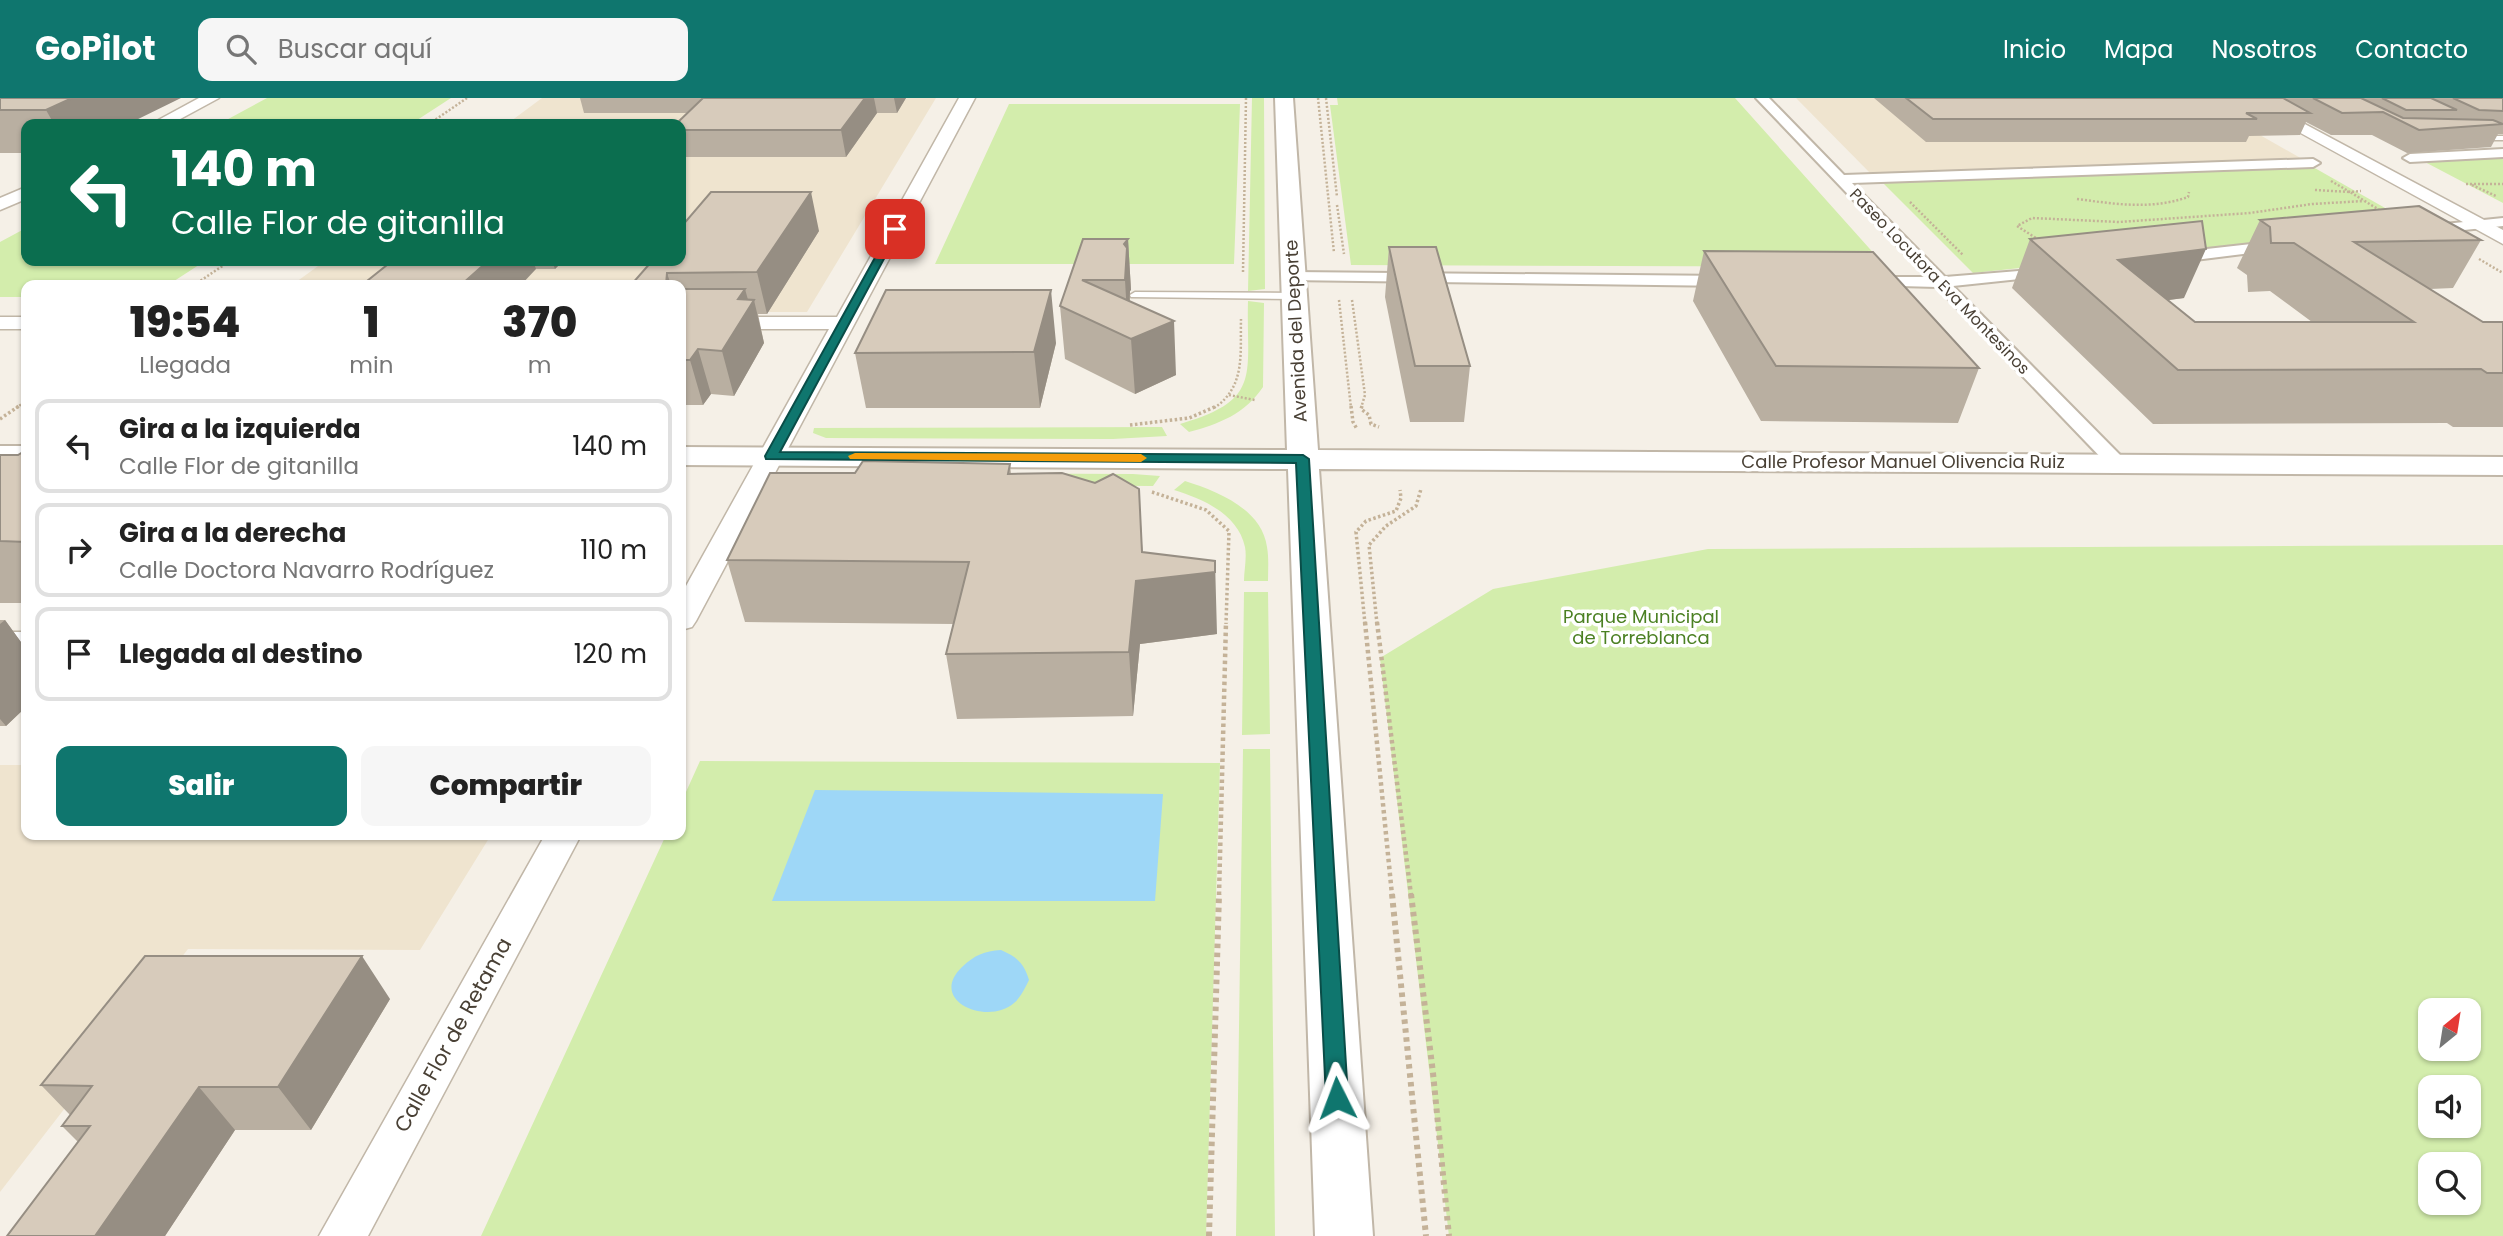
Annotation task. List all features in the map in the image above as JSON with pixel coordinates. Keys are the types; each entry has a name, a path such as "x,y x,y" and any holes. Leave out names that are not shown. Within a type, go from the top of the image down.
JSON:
{"street":[{"path":"169,119 211,98"},
{"path":"686,612 967,98"},
{"name":"Avenida del Deporte","path":"1284,98 1344,1236"},
{"name":"Paseo Locutora Eva Montesinos","path":"1762,98 2117,464"},
{"path":"2245,98 2503,238"},
{"path":"2410,158 2503,153"},
{"path":"1846,184 2314,163"},
{"path":"0,205 21,194"},
{"path":"2415,231 2503,222"},
{"path":"2151,260 2290,245"},
{"path":"1845,282 1942,282 2067,269"},
{"path":"1294,287 1349,278 1749,281"},
{"path":"0,323 21,323"},
{"path":"686,323 844,323"},
{"path":"0,455 21,455"},
{"name":"Calle Profesor Manuel Olivencia Ruiz","path":"686,456 2503,466"},
{"path":"0,640 21,640"},
{"name":"Calle Flor de Retama","path":"343,1236 560,840"}],"lane":[{"path":"2467,138 2503,138"},
{"path":"1135,295 1242,296 1294,287"}],"path":[{"path":"436,119 467,98"},
{"path":"1128,425 1170,422 1194,415 1217,405 1237,384 1242,296 1246,98"},
{"path":"1326,98 1337,197"},
{"path":"2326,178 2388,215"},
{"path":"1846,184 1898,190 1969,261"},
{"path":"2503,184 2470,184 2503,200"},
{"path":"2067,198 2112,204 2175,203 2188,197 2191,186"},
{"path":"2314,190 2362,191"},
{"path":"2029,244 2039,240 2017,226 2032,218 2119,222 2250,213 2312,204 2365,201"},
{"path":"1337,205 1365,395 1361,409"},
{"path":"1963,255 1974,254"},
{"path":"202,280 222,266"},
{"path":"1229,394 1255,400"},
{"path":"0,419 21,404"},
{"path":"1142,492 1155,492 1206,510 1229,531 1209,1236"},
{"path":"1422,495 1416,508 1376,535 1369,545 1449,1236"},
{"path":"1401,498 1396,511 1366,521 1356,532 1426,1236"}],"shaded area":[{"path":"542,98 936,98 807,312 686,312 686,280 299,280 318,266 686,266 686,119 514,119"},
{"path":"1796,98 2195,98 2304,160 1872,175"},
{"path":"0,765 21,765 21,840 488,840 420,950 188,949 0,1192"}],"green space":[{"path":"267,98 451,98 419,119 228,119"},
{"path":"1252,98 1264,98 1265,289 1248,291"},
{"path":"1337,98 1735,98 1886,267 1351,265 1330,105 1338,105"},
{"path":"1009,104 1240,104 1234,264 935,264"},
{"path":"2503,156 2503,203 2423,161"},
{"path":"2313,167 2415,225 1973,273 1882,182"},
{"path":"21,231 21,266 197,266 176,280 21,280 21,297 0,297 0,242"},
{"path":"1248,301 1264,303 1263,387 1248,404 1231,417 1189,432 1180,424 1207,415 1225,405 1237,394 1244,381 1248,348"},
{"path":"1162,427 1167,436 1113,439 826,438 813,433 814,428"},
{"path":"832,473 1160,476 1153,486 828,484"},
{"path":"1185,481 1224,496 1257,522 1267,547 1268,581 1244,581 1246,551 1241,535 1235,525 1218,510 1174,490"},
{"name":"Parque Municipal de Torreblanca","path":"2503,545 2503,1236 1449,1236 1380,658 1493,589 1708,549"},
{"path":"1244,592 1268,592 1270,734 1242,735"},
{"path":"1243,749 1270,749 1275,1236 1236,1236"},
{"path":"700,761 1220,763 1206,1236 481,1236 664,840 686,840 686,792"}],"water":[{"path":"815,790 1163,794 1155,901 772,901"},
{"path":"1001,950 1019,961 1025,969 1029,980 1021,995 1014,1003 990,1012 965,1006 956,999 952,990 953,979 962,967 976,957"}],"building":[{"path":"0,98 72,98 46,110 0,110"},
{"path":"703,98 865,98 841,130 686,130 686,119 681,119"},
{"path":"1906,98 2283,98 2310,113 2246,113 2257,119 1933,119"},
{"path":"2313,98 2361,98 2403,118 2493,120 2503,124 2419,130 2383,112 2342,113"},
{"path":"2382,98 2431,98 2457,110 2406,110"},
{"path":"2453,98 2503,98 2503,111 2479,110"},
{"path":"711,192 811,192 757,272 667,273 666,280 635,280 648,266 686,266 686,221"},
{"path":"2419,206 2481,240 2354,242 2483,322 2503,322 2503,373 2487,373 2481,369 2178,370 2030,239 2202,221 2206,249 2118,260 2195,322 2414,322 2294,243 2271,243 2270,227 2260,220"},
{"path":"1083,239 1128,239 1124,244 1127,248 1125,280 1082,280 1174,321 1131,339 1060,306"},
{"path":"1389,247 1436,247 1470,366 1415,366"},
{"path":"1704,251 1873,252 1979,368 1776,366"},
{"path":"386,266 482,266 467,280 368,280"},
{"path":"686,289 745,289 738,299 754,300 722,351 698,349 690,360 686,360"},
{"path":"886,290 1051,290 1034,352 855,353"},
{"path":"21,453 21,542 0,541 0,455"},
{"path":"863,461 1010,464 1008,474 1062,473 1095,483 1113,474 1139,489 1142,552 1215,561 1215,572 1136,581 1129,652 946,654 969,562 727,560 770,473 855,473"},
{"path":"145,956 362,956 278,1087 199,1087 95,1236 7,1236 90,1126 62,1126 92,1086 41,1085"}],"slow traffic":[{"path":"855,456 1141,458"}],"route":[{"path":"895,229 771,456 1303,459 1337,1098"}]}
